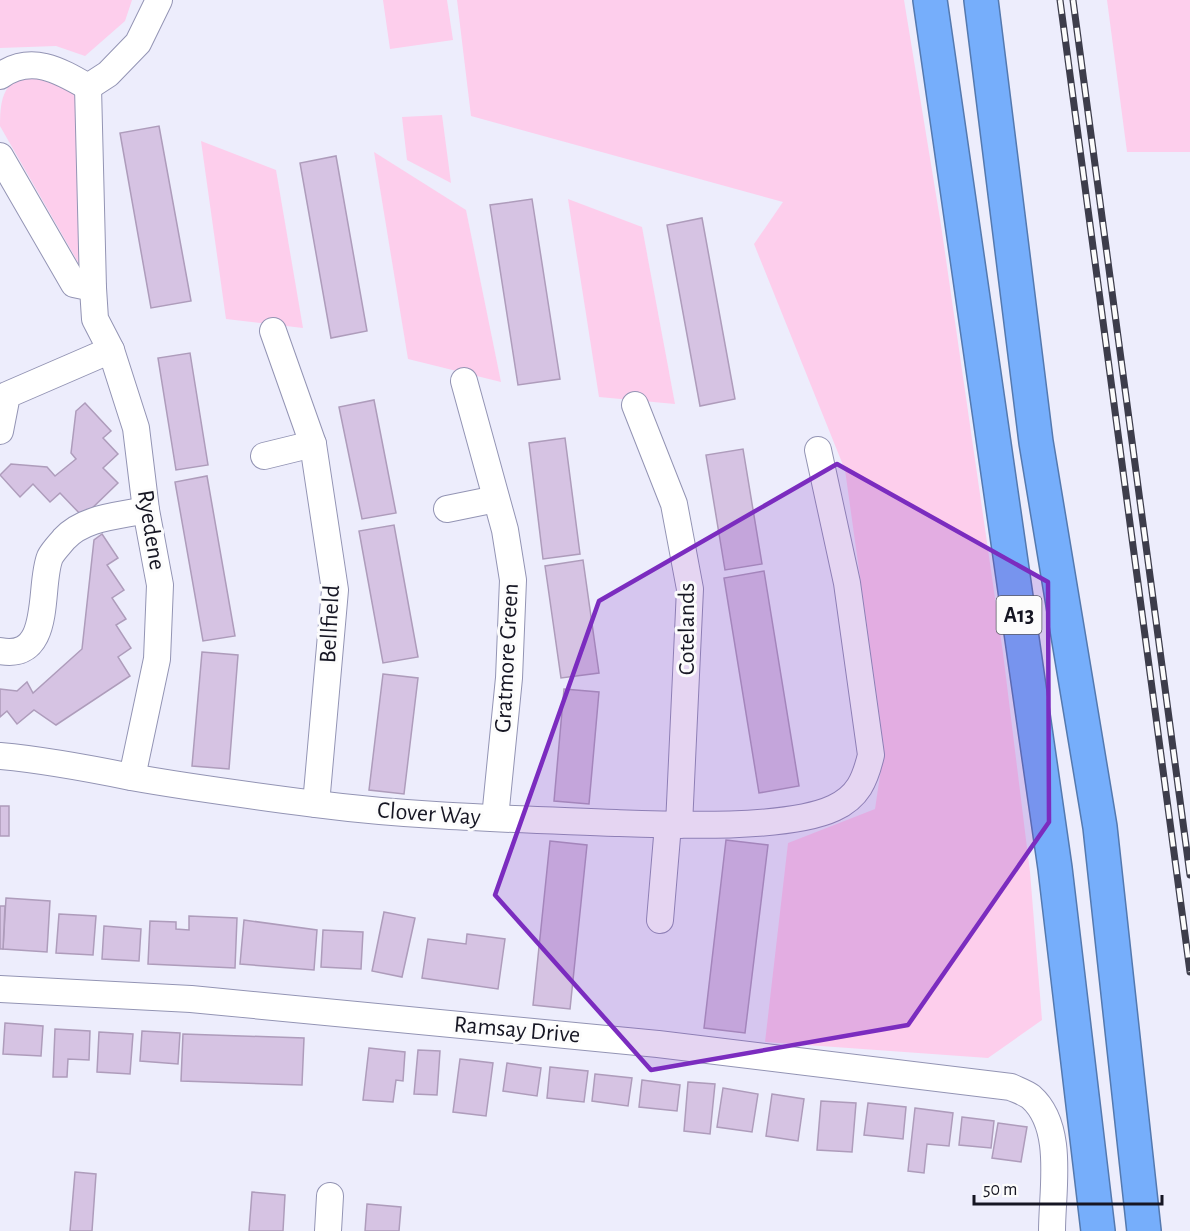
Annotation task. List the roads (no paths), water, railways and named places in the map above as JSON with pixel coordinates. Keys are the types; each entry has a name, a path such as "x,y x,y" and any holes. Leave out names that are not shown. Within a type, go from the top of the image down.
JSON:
{"highway":[{"name":"A13","path":"930,0 1055,868 1098,1231"},
{"name":"A13","path":"981,0 1036,442 1100,827 1144,1231"}],"street":[{"path":"0,76 18,66 35,64 51,67 88,87 108,74 138,43 159,0"},
{"name":"Ryedene","path":"88,87 95,319 111,350 136,428 146,510 160,585 157,659 132,777"},
{"path":"0,156 74,284 93,288"},
{"name":"Bellfield","path":"273,331 313,444 335,590 316,804"},
{"path":"0,431 4,390 111,350"},
{"name":"Gratmore Green","path":"464,381 505,530 513,580 509,678 495,818"},
{"name":"Cotelands","path":"635,405 674,504 690,589 674,825 660,920"},
{"path":"264,456 313,444"},
{"name":"Clover Way","path":"0,756 81,766 132,777 316,804 425,816 674,825 769,821 809,816 833,809 856,795 866,778 871,755 847,583 818,450"},
{"path":"447,509 496,499"},
{"path":"0,651 23,648 36,636 50,558 65,538 82,524 146,510"},
{"name":"Ramsay Drive","path":"0,989 191,999 658,1044 1011,1087 1030,1096 1045,1113 1053,1134 1052,1231"},
{"path":"328,1231 330,1196"}],"railway":[{"path":"1060,0 1190,972"},
{"path":"1073,0 1190,875"}]}
